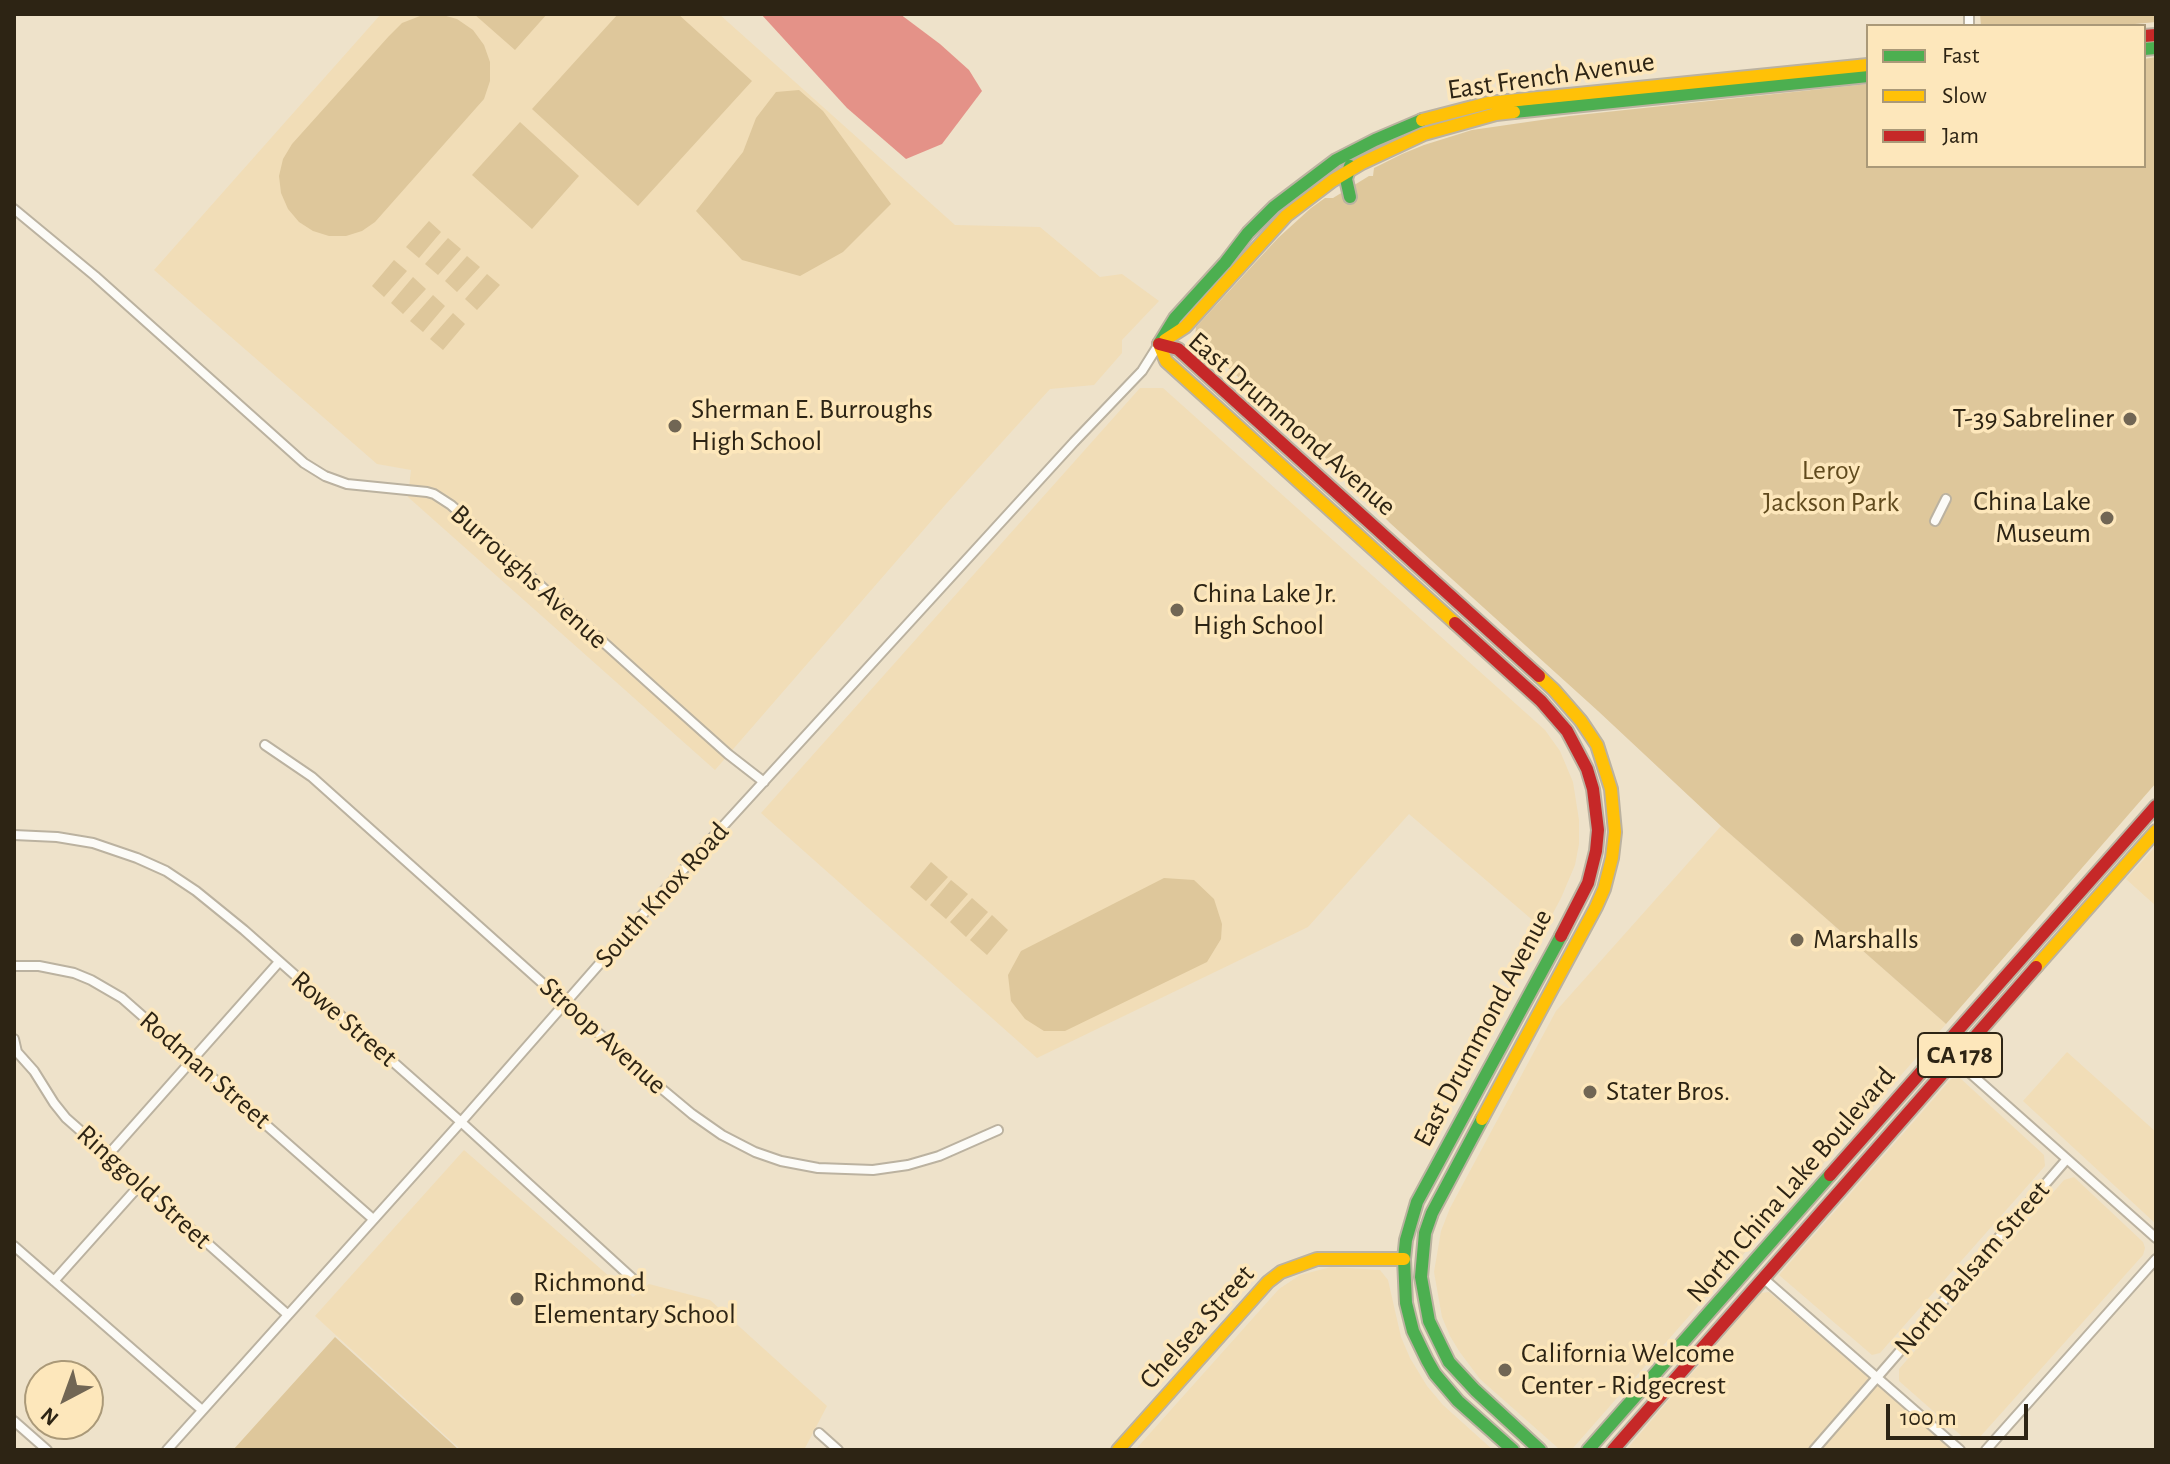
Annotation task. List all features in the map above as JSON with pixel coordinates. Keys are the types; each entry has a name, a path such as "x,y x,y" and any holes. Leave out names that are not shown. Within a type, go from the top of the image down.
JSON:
{"street":[{"name":"East French Avenue","path":"1159,344 1175,318 1248,233 1297,188 1336,160 1414,122 1488,103 1866,65"},
{"name":"East French Avenue","path":"1159,344 1185,327 1286,216 1332,181 1424,134 1496,114 1866,76"},
{"path":"1350,197 1346,179 1356,159 1455,111"},
{"name":"Burroughs Avenue","path":"14,209 95,276 304,463 325,476 347,484 427,492 451,505 728,754 764,782"},
{"name":"South Knox Road","path":"167,1450 565,1002 1082,432 1142,371 1159,344"},
{"name":"East Drummond Avenue","path":"1159,344 1166,361 1553,714 1578,749 1593,789 1598,830 1588,883 1417,1202 1406,1240 1406,1303 1413,1331 1427,1360 1458,1401 1513,1450"},
{"name":"East Drummond Avenue","path":"1159,344 1178,349 1554,690 1581,721 1597,745 1604,764 1611,789 1615,832 1604,889 1432,1213 1425,1233 1422,1260 1421,1277 1429,1321 1449,1362 1540,1450"},
{"path":"1935,521 1946,499"},
{"name":"Stroop Avenue","path":"265,745 312,777 644,1074 722,1135 781,1161 818,1168 861,1170 908,1165 939,1156 998,1130"},
{"name":"North China Lake Boulevard","path":"1588,1450 2156,806"},
{"path":"2130,862 2126,857 2127,851 2156,819"},
{"name":"North China Lake Boulevard","path":"1613,1450 2156,831"},
{"name":"Rowe Street","path":"14,835 93,843 166,871 196,891 461,1122 633,1279"},
{"path":"108,1155 279,962"},
{"name":"Rodman Street","path":"14,966 74,973 107,988 141,1013 373,1219"},
{"path":"14,1039 16,1054"},
{"path":"1943,1049 2156,1238"},
{"name":"Ringgold Street","path":"16,1054 34,1071 66,1118 138,1187 197,1234 287,1314"},
{"name":"North Balsam Street","path":"1814,1450 2067,1159"},
{"path":"54,1281 138,1187"},
{"path":"14,1246 202,1410"},
{"name":"Chelsea Street","path":"1118,1450 1268,1282 1281,1272 1317,1259 1422,1260"},
{"path":"1986,1450 2156,1259"},
{"path":"1763,1278 1960,1450"},
{"path":"14,1421 47,1450"},
{"path":"819,1433 838,1450"}],"shaded area":[{"name":"Sherman E. Burroughs High School","path":"381,14 719,14 955,225 1040,227 1100,277 1122,274 1159,301 1122,340 1122,353 1094,385 1050,389 715,770 408,497 411,470 377,464 154,270"},
{"path":"761,14 900,14 969,70 982,91 942,144 906,159 847,108"},
{"name":"China Lake Jr. High School","path":"1140,388 1163,388 1545,730 1560,751 1573,782 1579,844 1575,865 1544,930 1409,814 1308,927 1037,1058 761,813"},
{"path":"1721,826 1946,1024 1573,1448 1558,1448 1480,1379 1450,1336 1442,1317 1434,1272 1441,1231 1450,1208 1556,1011"},
{"path":"2156,846 2156,906 2126,879"},
{"path":"2067,1052 2156,1132 2156,1224 2023,1101"},
{"path":"1960,1078 2044,1155 2045,1166 1880,1353 1872,1355 1779,1275 1951,1079"},
{"name":"Richmond Elementary School","path":"464,1150 633,1297 649,1284 710,1300 827,1406 804,1450 461,1450 315,1316"},
{"path":"2074,1177 2143,1242 2143,1255 1979,1438 1965,1439 1899,1381 1899,1369 2064,1180"},
{"path":"1331,1267 1380,1270 1388,1280 1401,1337 1427,1386 1443,1405 1493,1450 1135,1450 1279,1289 1300,1275"},
{"path":"1769,1292 1952,1450 1626,1450 1761,1293"}],"green space":[{"path":"439,14 457,19 473,30 484,45 490,62 490,81 484,99 375,222 362,231 346,236 329,236 313,231 299,222 288,209 281,193 279,176 283,159 292,144 402,23 420,16"},
{"path":"474,14 547,14 515,50"},
{"path":"618,14 678,14 752,81 638,206 532,109"},
{"path":"1980,14 2156,14 2156,22 2135,24 1981,24"},
{"name":"Leroy Jackson Park","path":"2156,57 2156,783 1946,1024 1721,826 1390,523 1308,440 1195,338 1196,327 1278,238 1311,208 1325,198 1333,198 1373,176 1374,168 1402,154 1472,130 1569,116 1866,84 1866,168 2146,168 2146,59"},
{"path":"799,90 823,111 891,204 843,252 800,276 742,260 696,211 743,152 756,118 776,92"},
{"path":"520,122 579,176 532,229 472,175"},
{"path":"429,221 441,232 419,258 406,247"},
{"path":"448,238 461,249 438,275 425,264"},
{"path":"467,256 480,267 457,292 445,281"},
{"path":"394,260 407,271 384,297 372,286"},
{"path":"487,274 500,285 477,310 465,299"},
{"path":"413,277 426,289 403,314 391,303"},
{"path":"433,295 445,306 423,332 410,321"},
{"path":"453,313 465,324 443,350 430,339"},
{"path":"931,862 948,877 926,901 910,887"},
{"path":"1164,878 1194,880 1214,899 1222,924 1221,939 1207,962 1065,1031 1044,1031 1025,1019 1011,1001 1008,975 1021,951"},
{"path":"951,880 968,894 946,919 930,905"},
{"path":"972,898 988,912 966,937 950,922"},
{"path":"992,915 1008,930 987,955 970,940"},
{"path":"335,1337 459,1450 233,1450"}],"traffic: fast":[{"path":"2146,49 2156,48"},
{"path":"1514,112 1866,76"},
{"path":"1159,344 1175,318 1274,207 1336,160 1422,120"},
{"path":"1350,166 1346,179 1350,197"},
{"path":"1513,1450 1458,1401 1427,1360 1413,1331 1406,1303 1404,1259 1417,1202 1561,936"},
{"path":"1482,1119 1432,1213 1425,1233 1421,1277 1429,1321 1449,1362 1540,1450"},
{"path":"1588,1450 1830,1175"}],"traffic: slow":[{"path":"1422,120 1488,103 1866,65"},
{"path":"1165,340 1185,327 1286,216 1332,181 1424,134 1514,112"},
{"path":"1159,344 1166,361 1455,623"},
{"path":"1482,1119 1596,907 1612,858 1615,832 1611,789 1597,745 1581,721 1539,676"},
{"path":"2036,967 2156,831"},
{"path":"1118,1450 1268,1282 1281,1272 1317,1259 1404,1259"}],"traffic: jam":[{"path":"2146,36 2156,35"},
{"path":"1159,344 1178,349 1539,676"},
{"path":"1455,623 1541,701 1567,731 1587,769 1598,830 1596,851 1588,883 1561,936"},
{"path":"1830,1175 2156,806"},
{"path":"1613,1450 2036,967"}],"place":[{"name":"T-39 Sabreliner","path":"2130,419"},
{"name":"Sherman E. Burroughs High School","path":"675,426"},
{"name":"China Lake Museum","path":"2107,518"},
{"name":"China Lake Jr. High School","path":"1177,610"},
{"name":"Marshalls","path":"1797,940"},
{"name":"Stater Bros.","path":"1590,1092"},
{"name":"Richmond Elementary School","path":"517,1299"},
{"name":"California Welcome Center - Ridgecrest","path":"1505,1370"}]}
